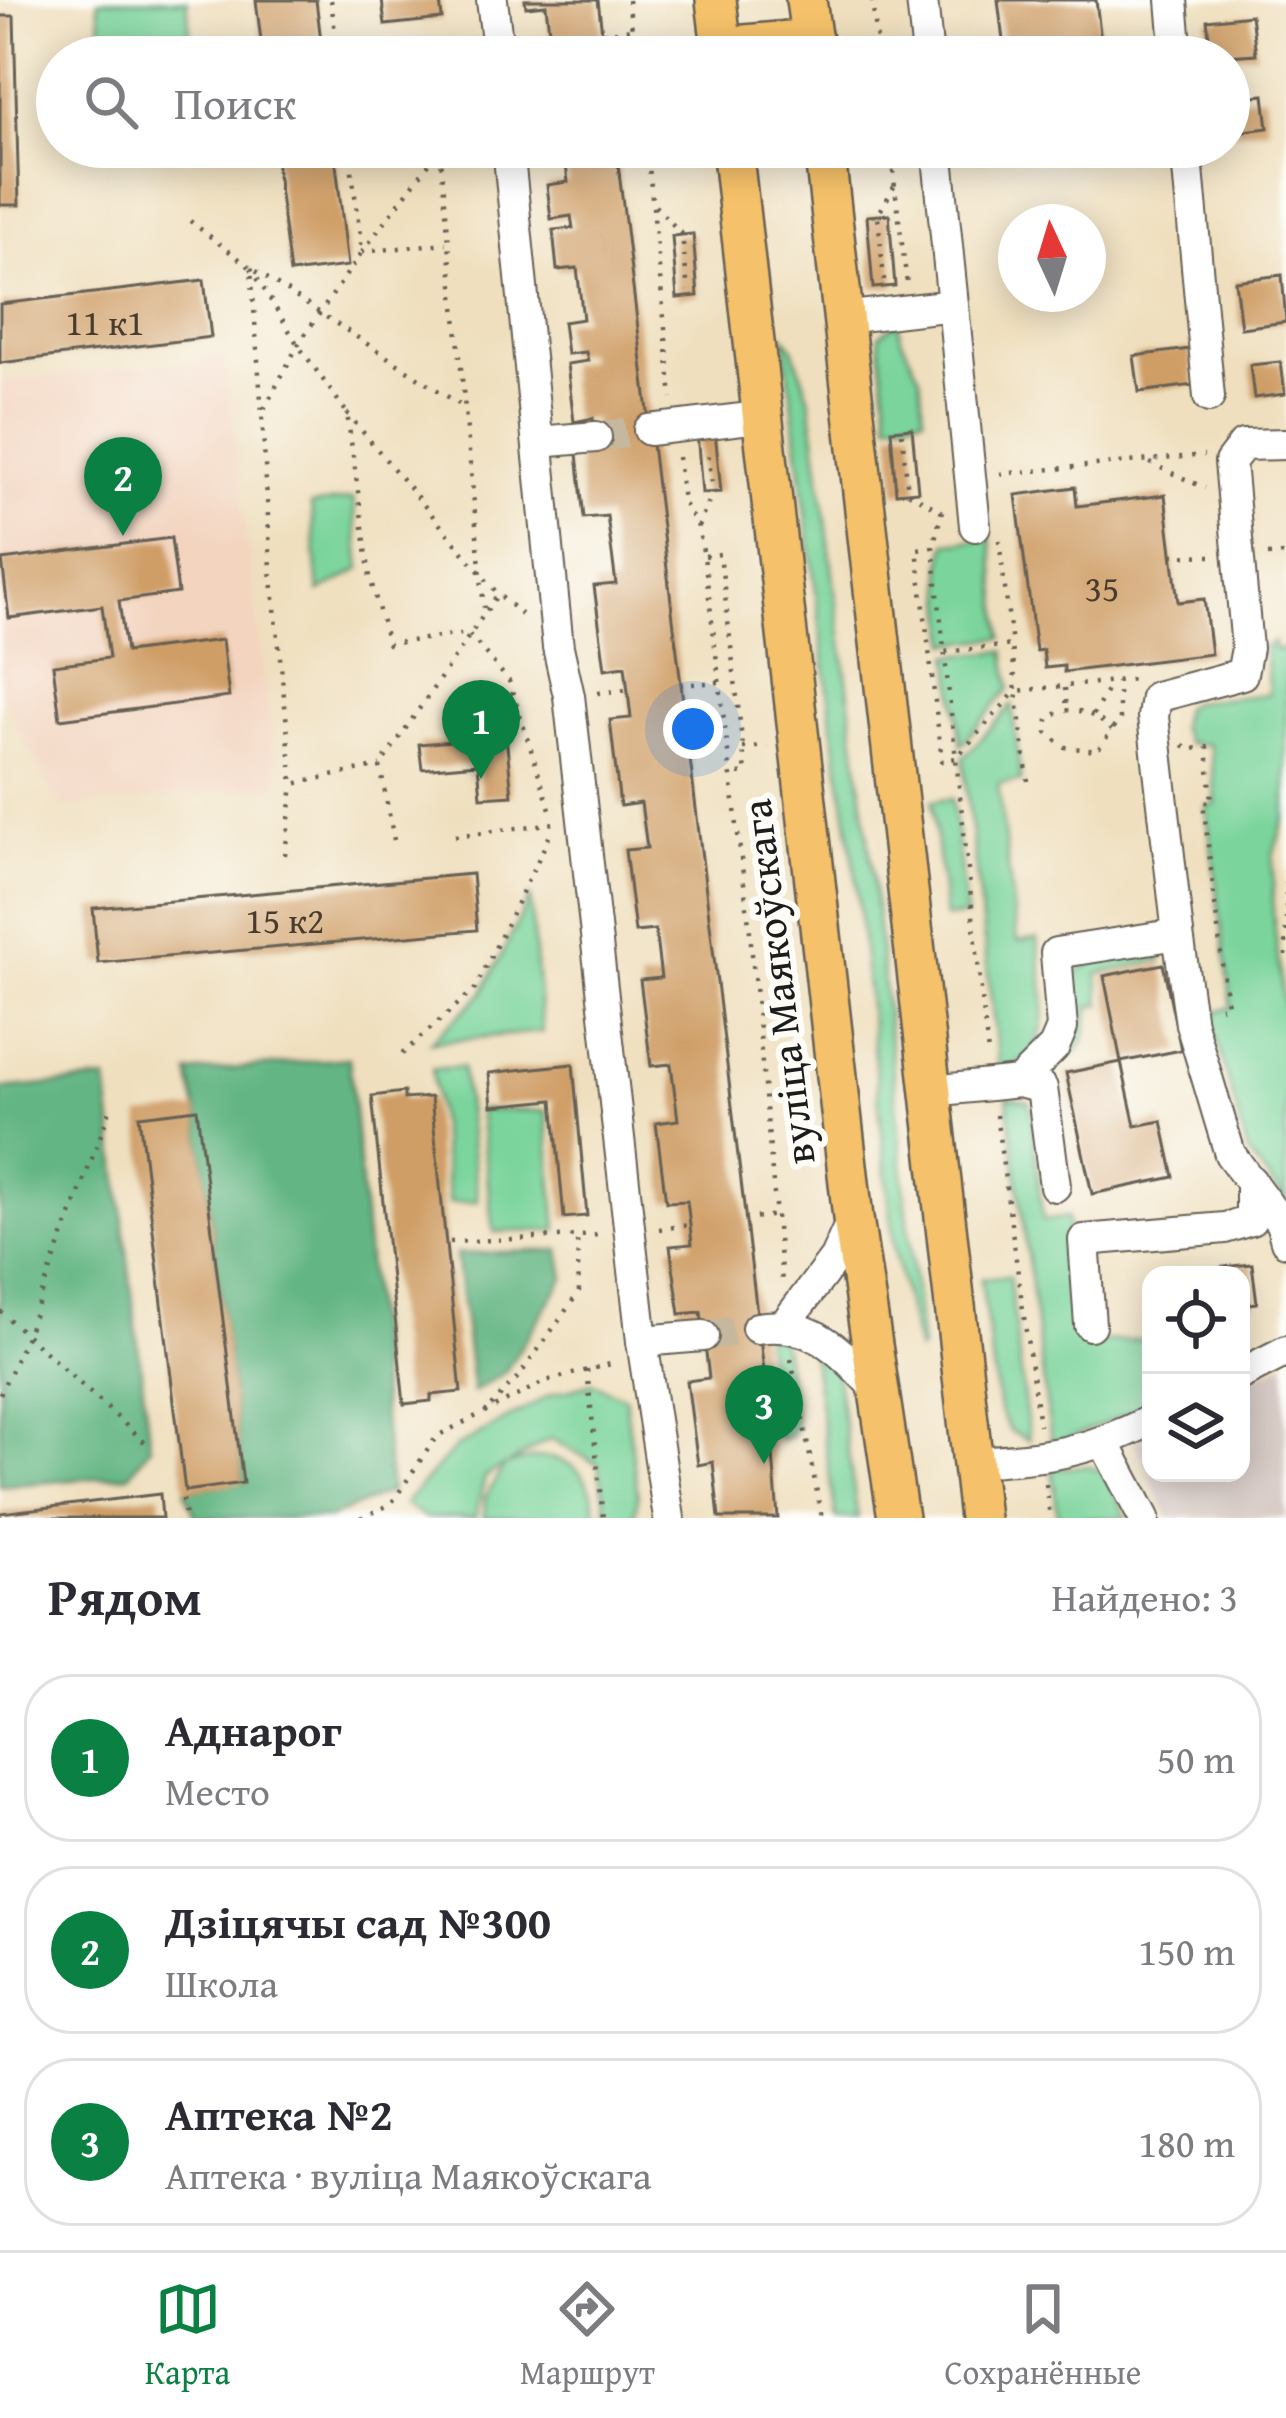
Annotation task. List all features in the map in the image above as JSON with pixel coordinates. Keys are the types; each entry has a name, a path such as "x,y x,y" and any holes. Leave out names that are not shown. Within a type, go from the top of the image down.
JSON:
{"main road":[{"path":"716,0 720,36"},
{"path":"806,0 811,36"},
{"name":"вуліца Маякоўскага","path":"734,168 853,1218 898,1518"},
{"path":"826,168 980,1518"}],"street":[{"path":"493,0 497,36"},
{"path":"922,0 926,36"},
{"path":"1172,0 1175,36"},
{"path":"510,168 559,646 629,1232 669,1518"},
{"path":"939,168 969,477 986,528"},
{"path":"1188,168 1209,398"},
{"path":"843,318 952,304"},
{"path":"662,429 759,417"},
{"path":"539,442 596,436"},
{"path":"1286,444 1243,446 1231,462 1247,648 1242,674 1156,697 1153,717 1191,1024 1230,1154 1282,1223 1286,1241"},
{"path":"932,1090 1005,1077 1054,1047 1062,1028 1056,952 1178,934"},
{"path":"1005,1077 1042,1088 1054,1186"},
{"path":"1090,1325 1084,1240 1225,1228 1251,1220 1251,1181"},
{"path":"853,1218 835,1258 771,1326 842,1352 880,1393"},
{"path":"644,1350 703,1336"},
{"path":"1250,1369 1286,1351"},
{"path":"974,1462 1043,1458 1105,1444 1142,1425"},
{"path":"1105,1444 1144,1518"}],"path":[{"path":"331,0 335,36"},
{"path":"628,0 633,36"},
{"path":"872,0 876,36"},
{"path":"602,33 632,29"},
{"path":"352,168 362,252"},
{"path":"262,413 298,345 426,168"},
{"path":"442,168 484,608"},
{"path":"650,168 662,429 704,556 778,1215 771,1326 822,1518"},
{"path":"893,168 909,299"},
{"path":"884,281 878,215 895,185"},
{"path":"655,206 682,234 688,291"},
{"path":"190,221 251,268 465,408"},
{"path":"362,252 448,243"},
{"path":"251,268 347,413 498,594 559,646"},
{"path":"251,268 293,784 285,855"},
{"path":"347,413 370,577 388,644 468,633"},
{"path":"902,433 908,492 942,512 933,548 944,652 1005,1077"},
{"path":"698,527 712,492 706,435"},
{"path":"969,477 1211,454"},
{"path":"1145,460 1215,492"},
{"path":"986,528 1012,645 1028,782"},
{"path":"933,548 917,550 942,760 956,758 1016,691 1137,678"},
{"path":"704,556 720,554 723,575 746,773 730,775"},
{"path":"1172,555 1222,556"},
{"path":"394,841 380,766 484,608 498,594"},
{"path":"468,633 509,681 555,825"},
{"path":"944,652 1012,645"},
{"path":"1093,715 1115,681"},
{"path":"1112,730 1093,715 1067,710 1048,718 1048,733 1065,747 1097,751 1120,719 1115,681"},
{"path":"680,685 719,682"},
{"path":"1065,688 1067,710"},
{"path":"1177,735 1190,749 1207,747 1213,802 1203,802 1227,1005 1209,1014"},
{"path":"293,784 380,766"},
{"path":"402,1054 475,989 578,777"},
{"path":"455,836 555,825"},
{"path":"1286,869 1286,965"},
{"path":"994,1104 1050,1518"},
{"path":"0,1394 110,1110"},
{"path":"744,1219 778,1215"},
{"path":"450,1241 629,1232"},
{"path":"487,1410 520,1375 579,1292 577,1236"},
{"path":"0,1311 150,1447"},
{"path":"361,1518 391,1504 436,1436 546,1381 644,1350"},
{"path":"587,1370 603,1518"},
{"path":"183,1499 184,1518"}],"shaded area":[{"path":"224,357 278,785 61,808 0,691 0,381"},
{"path":"1286,1362 1286,1518 1168,1518 1152,1482 1250,1482 1250,1379"}],"green space":[{"path":"98,0 187,0 190,36 102,36"},
{"path":"898,322 920,377 924,416 889,422 879,335"},
{"path":"784,336 793,348 810,400 872,869 918,1352 894,1251 855,870"},
{"path":"353,499 361,569 319,592 311,505"},
{"path":"991,539 1003,638 949,643 942,565 947,543"},
{"path":"1274,642 1274,650 1286,649 1286,815 1273,855 1273,912 1286,1026 1286,1202 1248,1153 1213,1026 1217,1012 1232,1007 1206,806 1216,804 1210,745 1187,743 1179,727 1183,708 1192,702 1269,694 1265,647"},
{"path":"1005,651 1010,688 961,745 950,655"},
{"path":"1012,705 1021,781 998,784 1017,941 1037,939 1044,1017 1032,1051 1019,1062 999,1068 963,758"},
{"path":"952,799 966,916 945,918 932,801"},
{"path":"530,898 542,1032 430,1042 482,994"},
{"path":"1157,953 1162,960 1098,974 1101,1005 1091,1006 1085,1039 1077,1053 1066,1054 1073,974 1099,960"},
{"path":"349,1058 390,1492 329,1518 196,1518 185,1491 243,1482 189,1073"},
{"path":"462,1067 478,1201 449,1203 432,1069"},
{"path":"107,1080 150,1447 129,1475 0,1486 0,1089"},
{"path":"1007,1097 1030,1102 1043,1221 1067,1217 1080,1343 1142,1340 1142,1407 1066,1440 1051,1441"},
{"path":"479,1110 546,1111 557,1230 494,1232"},
{"path":"560,1250 565,1277 505,1372 473,1392 456,1254"},
{"path":"1009,1276 1029,1440 1010,1431 999,1411 981,1279"},
{"path":"764,1335 779,1337 783,1348 796,1423 792,1436 779,1440"},
{"path":"811,1347 834,1360 858,1518 836,1518"},
{"path":"593,1383 625,1397 638,1496 634,1518 608,1518 598,1464 550,1439 506,1466 540,1458 568,1464 587,1483 596,1518 484,1518 485,1497 505,1465 485,1477 475,1518 426,1518 404,1504 455,1448 550,1395"},
{"path":"1087,1466 1104,1472 1127,1518 1058,1518 1052,1469"}],"building":[{"path":"256,0 316,0 320,36 260,36"},
{"path":"382,0 440,0 442,19 385,25"},
{"path":"525,0 598,0 602,36 550,36 546,5 526,7"},
{"path":"998,0 1096,0 1100,36 1002,36"},
{"path":"1251,15 1256,54 1250,54 1250,36 1209,36 1207,20"},
{"path":"0,16 14,16 19,205 0,205"},
{"path":"1264,95 1268,128 1250,130 1250,97"},
{"path":"277,168 336,168 348,266 290,273"},
{"path":"566,168 619,168 778,1518 719,1518 713,1462 698,1465 687,1381 709,1378 701,1312 680,1314 670,1246 692,1244 687,1201 666,1202 656,1123 678,1120 671,1064 651,1066 640,980 661,978 655,930 635,932 625,850 647,848 641,803 620,806 610,720 631,718 625,666 605,669 594,586 616,584 607,516 584,518 577,454 597,451 596,437 593,418 574,422 567,364 588,361 586,352 567,354 563,322 583,319 577,268 557,270 553,230 573,228 571,216 551,219 547,185 568,182"},
{"path":"889,214 895,286 873,288 867,216"},
{"path":"693,234 698,296 677,298 672,236"},
{"path":"1282,275 1286,322 1241,328 1235,281"},
{"path":"204,280 211,337 0,363 0,304"},
{"path":"1190,349 1194,385 1139,392 1134,356"},
{"path":"1281,362 1285,394 1254,398 1250,365"},
{"path":"912,428 918,491 896,493 891,430"},
{"path":"715,431 721,492 702,493 697,432"},
{"path":"1075,487 1077,506 1165,495 1178,602 1204,599 1211,654 1064,672 1064,666 1045,668 1043,650 1036,651 1016,495"},
{"path":"171,538 178,593 119,601 126,652 222,640 229,697 60,719 53,665 109,658 102,606 9,618 2,560"},
{"path":"506,736 512,795 481,797 478,764 422,769 419,744"},
{"path":"472,874 477,930 98,963 93,908"},
{"path":"1163,964 1181,1050 1121,1062 1104,976"},
{"path":"1121,1062 1135,1126 1162,1121 1174,1177 1092,1194 1066,1073"},
{"path":"573,1064 587,1216 564,1218 553,1100 492,1106 489,1073"},
{"path":"404,1092 404,1099 431,1097 461,1392 404,1404 372,1096"},
{"path":"197,1109 243,1483 185,1491 139,1116"},
{"path":"1252,1264 1257,1303 1250,1304 1250,1266 1232,1266"},
{"path":"160,1494 162,1518 0,1518 0,1513"}],"tunnel":[{"path":"596,437 649,430"},
{"path":"703,1336 757,1328"}],"place":[{"name":"Дзіцячы сад №300","path":"123,536"},
{"name":"Аднарог","path":"481,779"},
{"name":"Аптека №2","path":"764,1464"}]}
